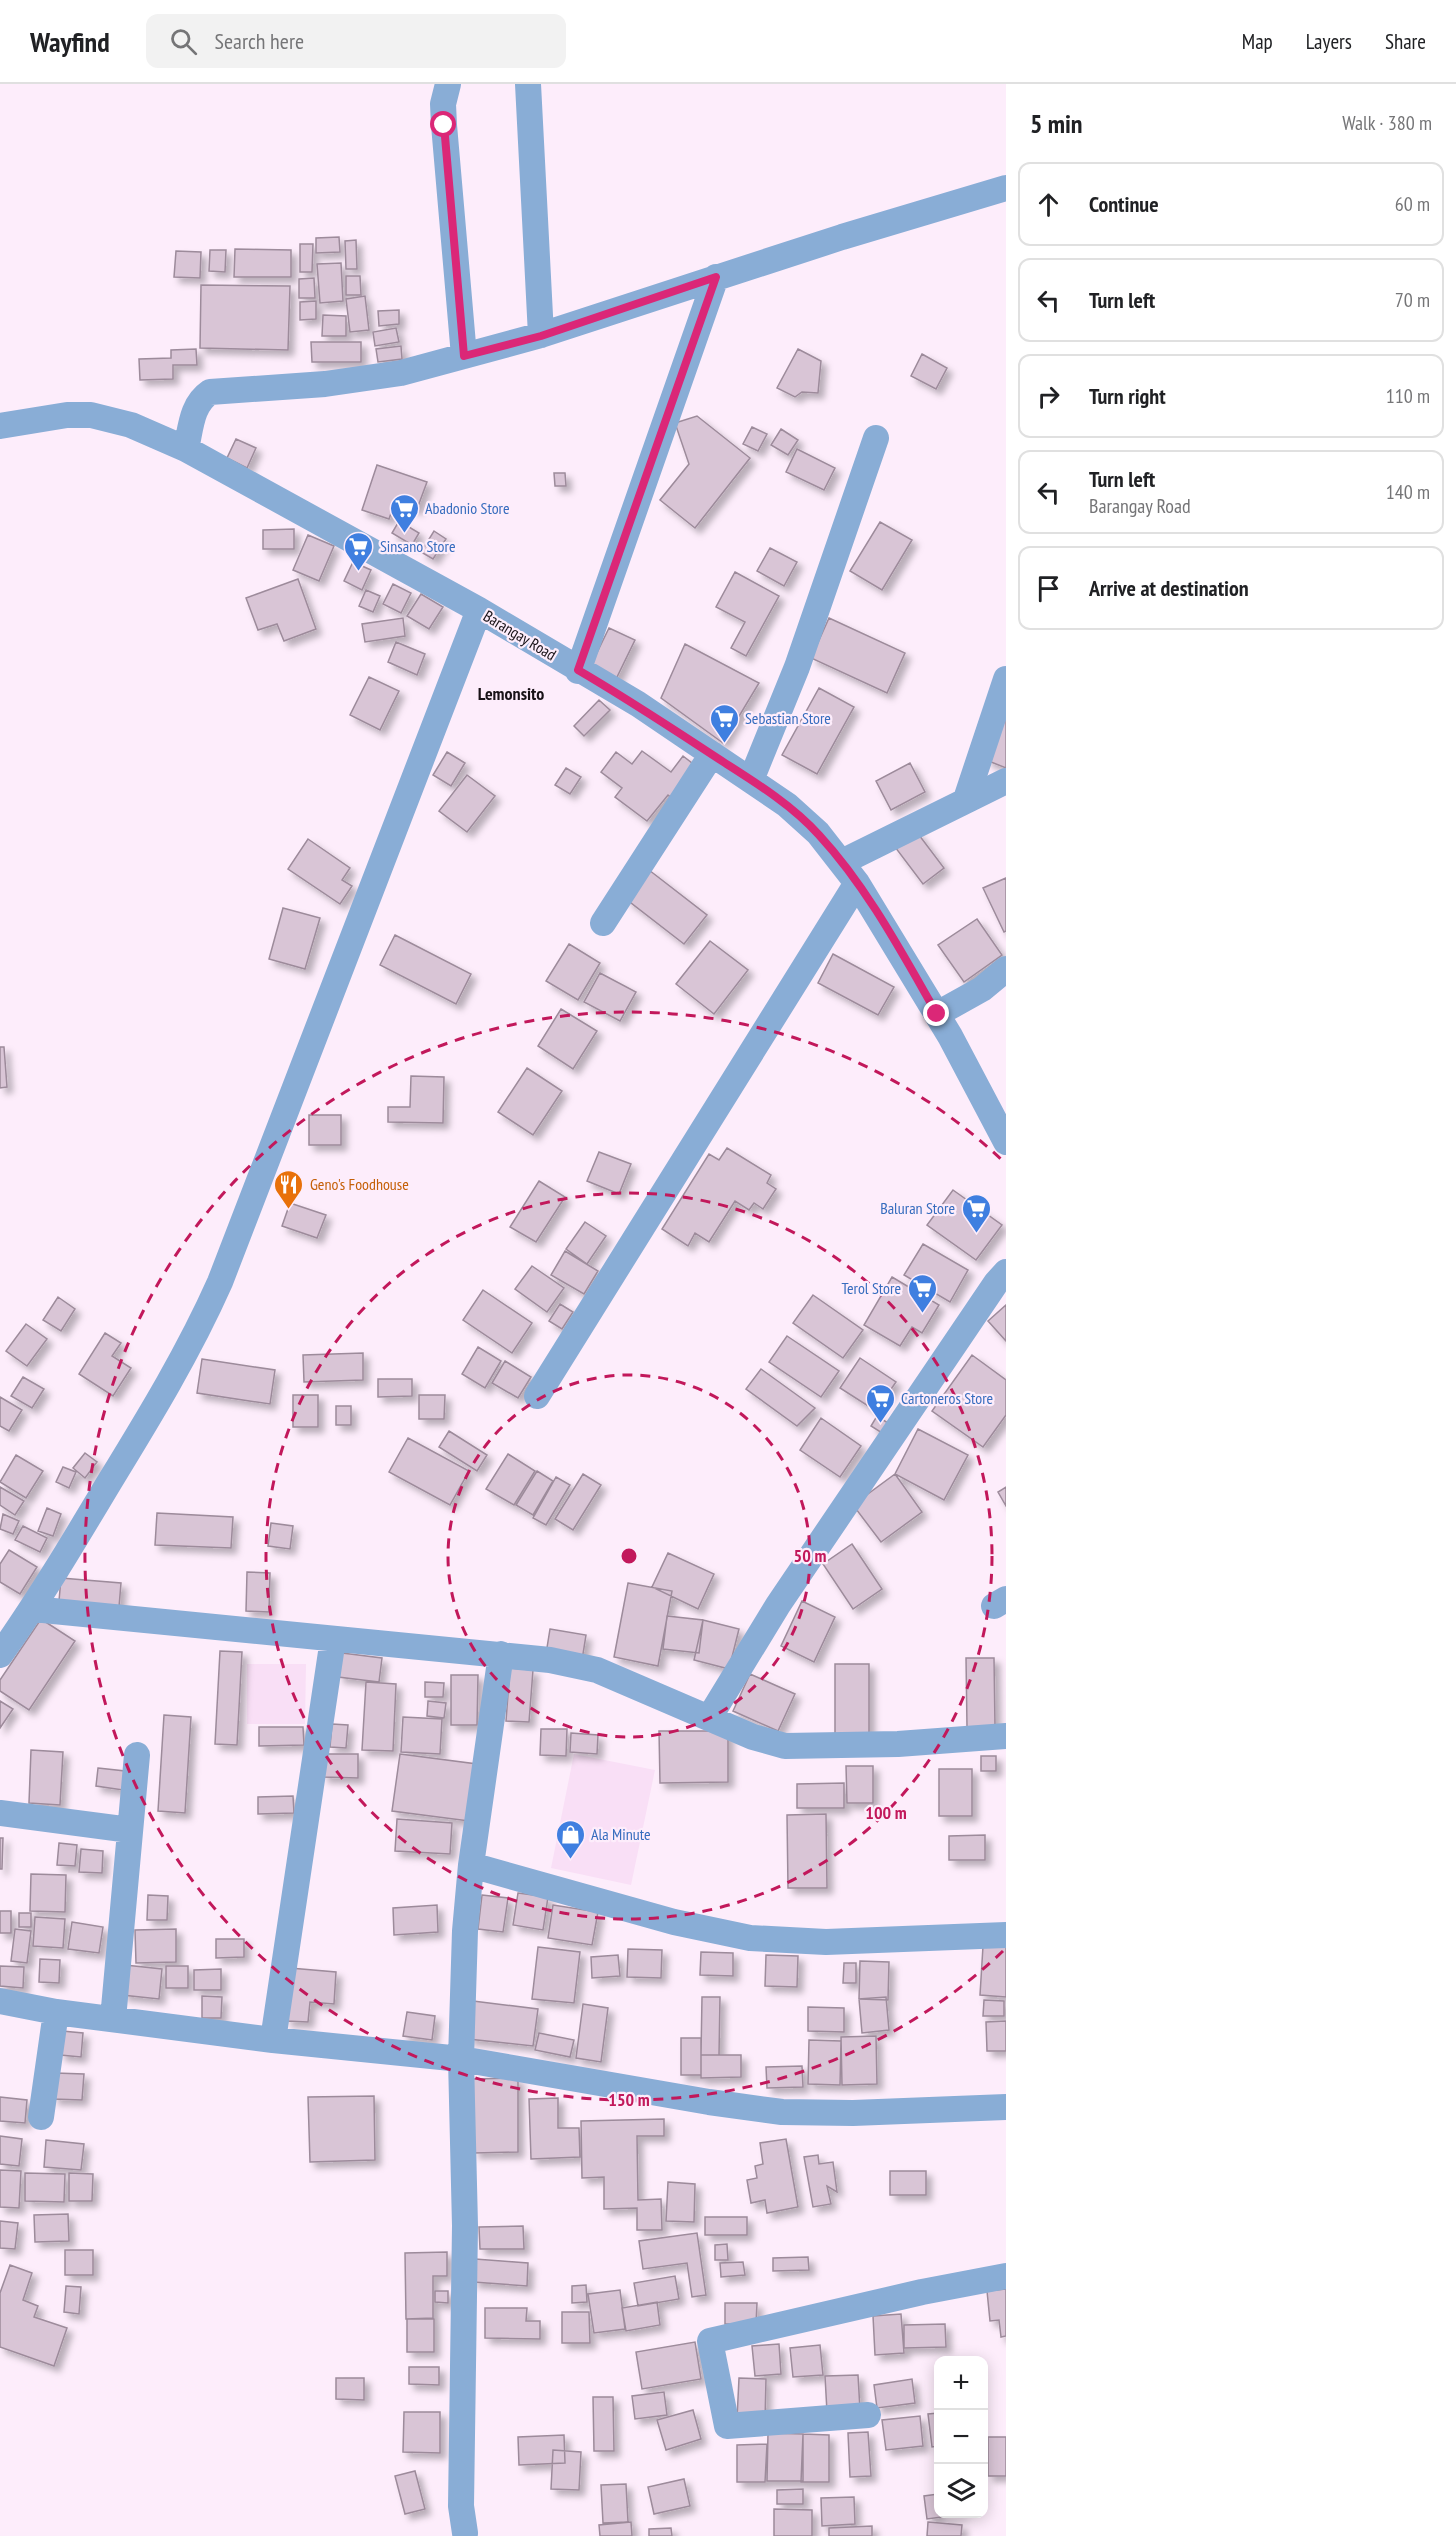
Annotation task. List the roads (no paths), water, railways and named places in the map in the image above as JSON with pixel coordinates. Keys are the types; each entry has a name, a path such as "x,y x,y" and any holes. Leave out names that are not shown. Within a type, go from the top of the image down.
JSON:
{"street":[{"path":"448,84 443,104 444,125 464,356"},
{"path":"528,84 541,336"},
{"path":"186,449 195,407 201,398 210,392 325,384 400,373 541,336 716,277 1006,188"},
{"path":"578,670 716,277"},
{"name":"Barangay Road","path":"0,426 67,415 91,415 131,424 186,449 479,610 638,704 751,780 802,819 842,862 857,883 937,1014 1006,1142"},
{"path":"751,780 797,667 876,438"},
{"path":"0,1655 33,1609 179,1366 220,1282 479,610"},
{"path":"966,799 1006,679"},
{"path":"603,923 712,754"},
{"path":"842,862 1006,781"},
{"path":"537,1396 857,883"},
{"path":"937,1014 982,989 1006,969"},
{"path":"709,1718 778,1605 996,1283 1006,1272"},
{"path":"33,1609 501,1654 597,1670 753,1737 785,1746 898,1744 1006,1736"},
{"path":"273,2040 333,1639"},
{"path":"465,2533 461,2506 465,2226 461,2059 465,1931 471,1865 501,1654"},
{"path":"113,2019 137,1755"},
{"path":"0,1813 130,1830"},
{"path":"471,1865 674,1922 750,1938 826,1942 1006,1935"},
{"path":"2,2007 273,2040 461,2059 709,2102 782,2112 853,2114 1006,2107"},
{"path":"41,2117 56,2012"},
{"path":"868,2415 727,2426 710,2341 922,2292 1006,2276"}],"place":[{"name":"Abadonio Store","path":"404,534"},
{"name":"Sinsano Store","path":"359,572"},
{"name":"Sebastian Store","path":"724,744"},
{"name":"Geno's Foodhouse","path":"289,1210"},
{"name":"Baluran Store","path":"976,1234"},
{"name":"Terol Store","path":"922,1314"},
{"name":"Cartoneros Store","path":"880,1424"},
{"name":"Ala Minute","path":"570,1860"}],"district":[{"name":"Lemonsito","path":"511,693"}]}
